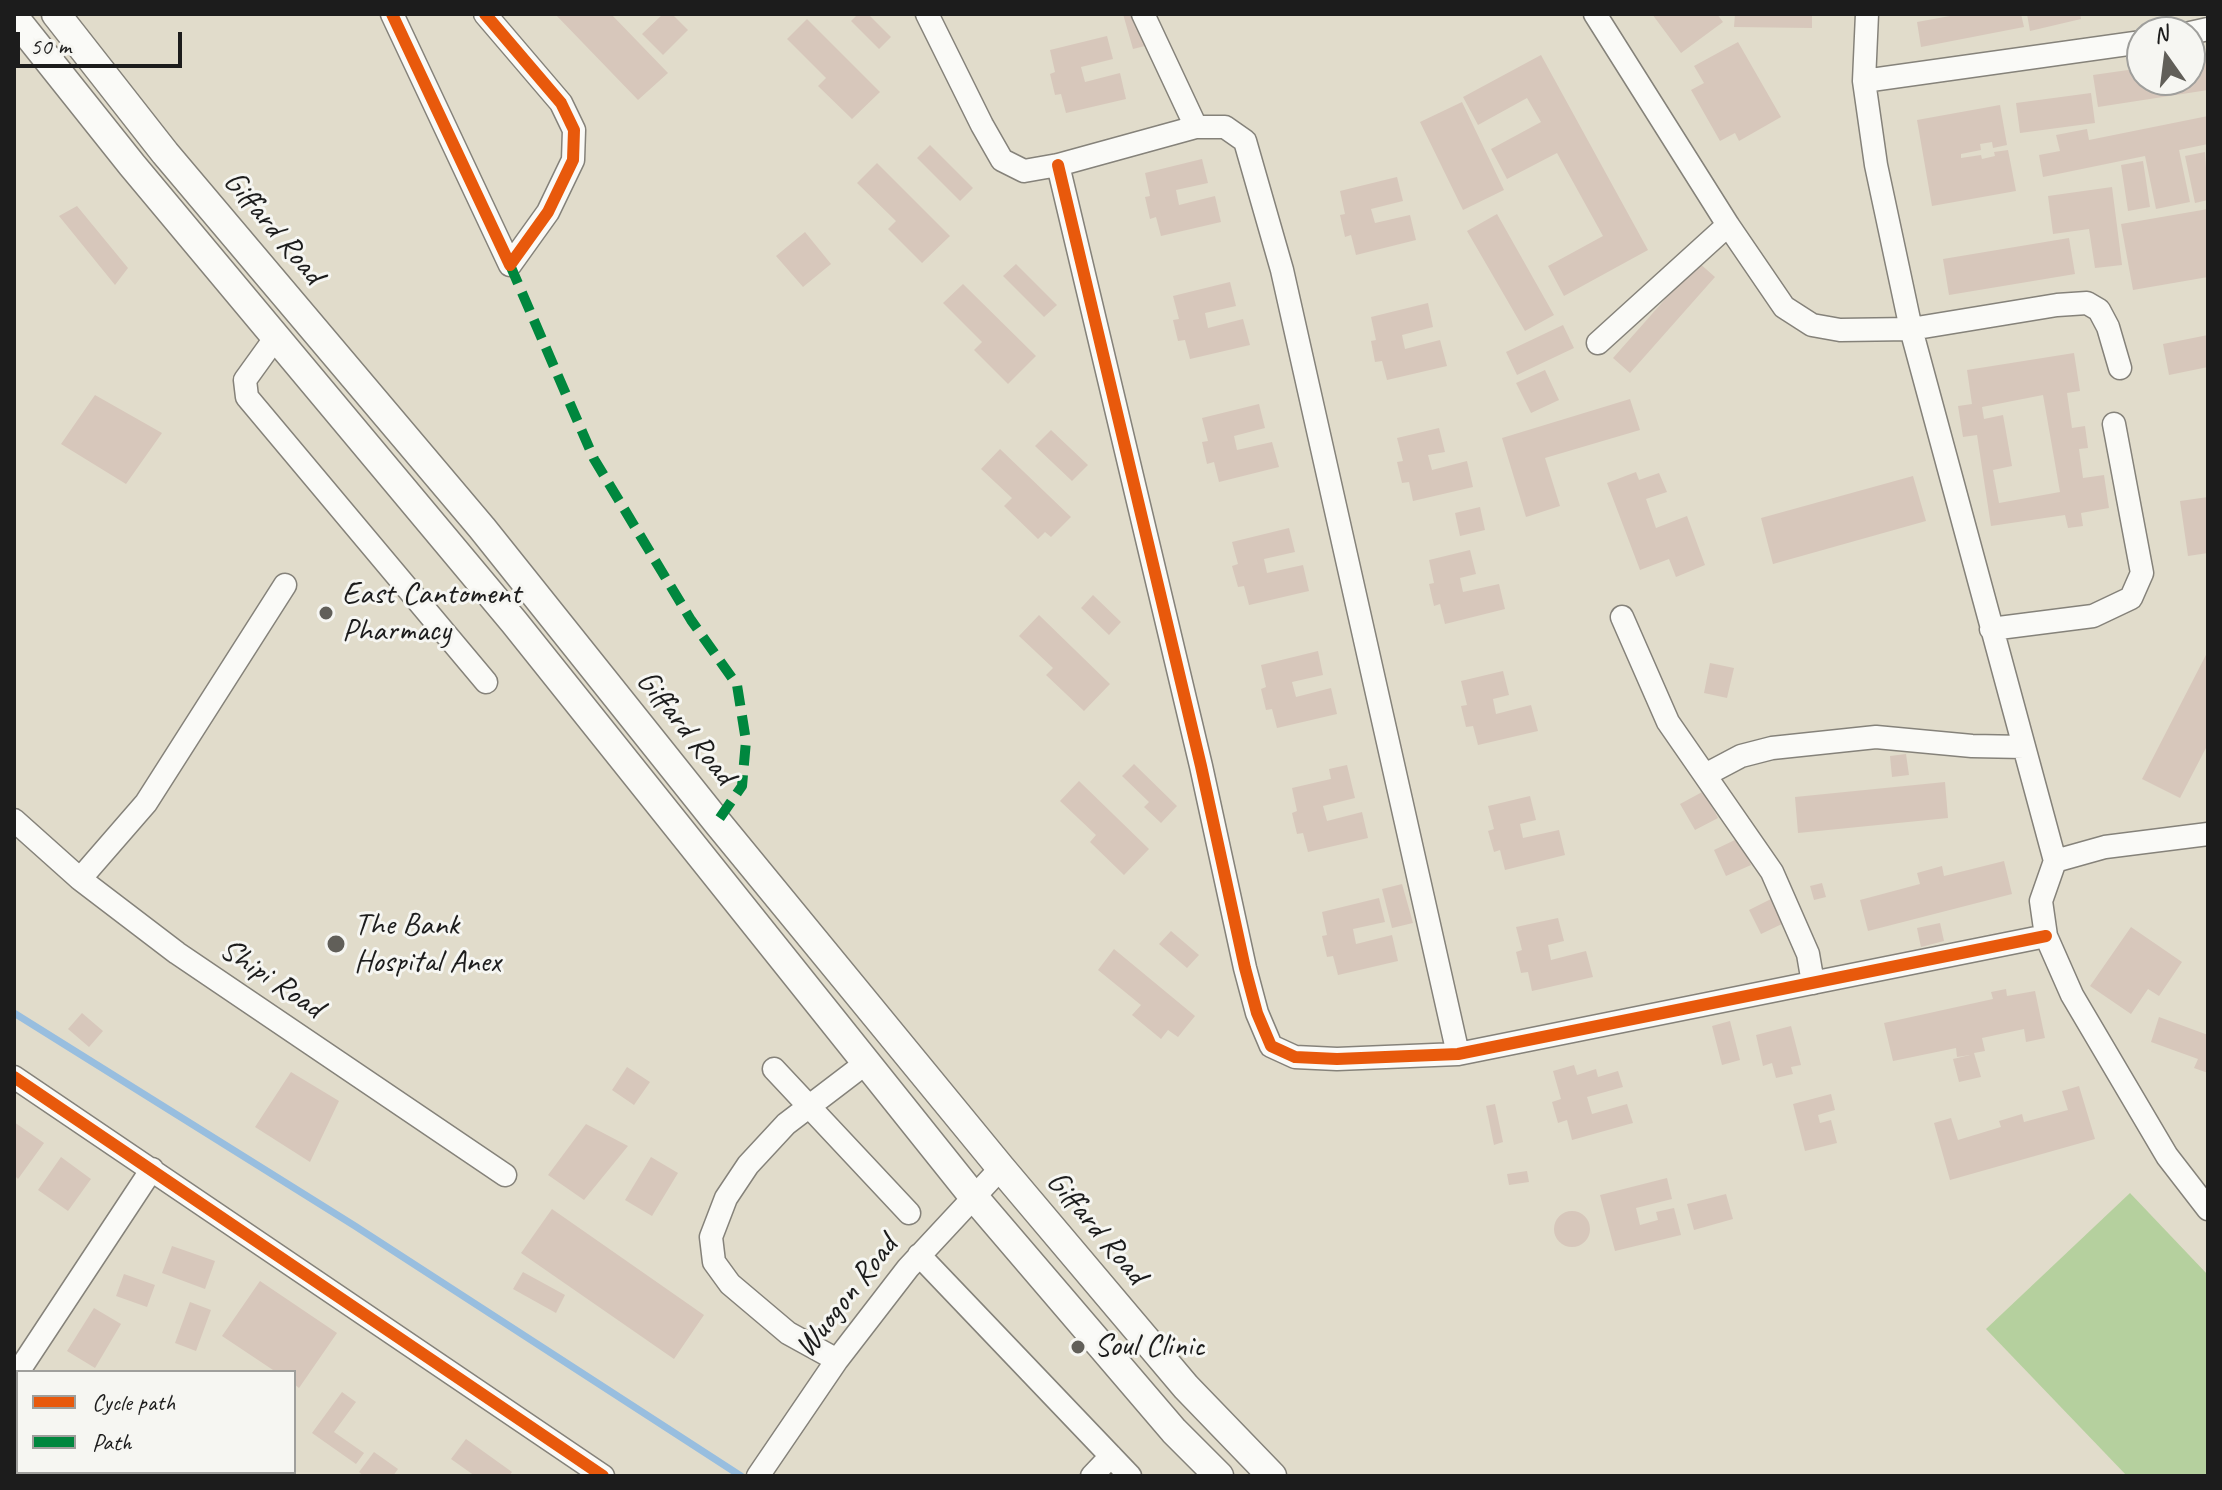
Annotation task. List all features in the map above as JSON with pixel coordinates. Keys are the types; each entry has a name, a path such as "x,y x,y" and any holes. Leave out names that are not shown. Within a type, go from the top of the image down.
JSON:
{"main road":[{"name":"Giffard Road","path":"56,14 165,153 482,528 717,822 1001,1168 1186,1387 1272,1476"},
{"name":"Giffard Road","path":"14,17 132,165 514,622 973,1196 1174,1431 1219,1476"}],"street":[{"path":"392,14 510,265 548,212 573,160 574,130 561,103 485,14"},
{"path":"927,14 1002,160 1024,171 1058,165 1196,127 1225,127 1245,141 1282,270 1458,1054"},
{"path":"1143,14 1196,127"},
{"path":"1595,14 1728,225 1784,307 1812,325 1840,330 1911,329 2057,305 2087,303 2099,310 2108,327 2120,368"},
{"path":"1867,14 1864,81 1876,165 1911,329 2055,861 2041,901 2046,936 2072,995 2114,1069 2167,1156 2208,1209"},
{"path":"1864,81 2126,44"},
{"path":"1058,165 1197,751 1245,968 1257,1013 1271,1046 1295,1057 1337,1059 1458,1054 2046,936"},
{"path":"1598,343 1728,225"},
{"path":"276,337 245,380 247,397 486,682"},
{"path":"1991,629 2093,616 2131,598 2142,573 2114,424"},
{"path":"80,879 146,803 285,585"},
{"path":"1622,617 1668,722 1772,872 1808,954 1813,983"},
{"path":"1705,775 1741,756 1772,748 1876,737 1972,746 2024,747"},
{"name":"Shipi Road","path":"14,820 80,879 177,953 505,1175"},
{"path":"2055,861 2105,847 2208,834"},
{"path":"837,1360 788,1333 730,1284 714,1262 711,1237 726,1198 748,1165 786,1124 866,1063"},
{"path":"774,1069 909,1213"},
{"path":"14,1077 603,1476"},
{"name":"Wuogon Road","path":"758,1476 837,1360 919,1255 1001,1168"},
{"path":"19,1370 152,1169"},
{"path":"919,1255 1130,1476"},
{"path":"1092,1476 1111,1456"}],"green space":[{"path":"2130,1193 2208,1275 2208,1476 2127,1476 1986,1329"}],"building":[{"path":"555,14 611,14 668,73 638,100"},
{"path":"663,14 672,14 688,30 663,55 642,34"},
{"path":"858,14 868,14 891,37 879,49 851,21"},
{"path":"1123,14 1140,14 1149,45 1133,49"},
{"path":"1652,14 1717,14 1723,22 1681,53"},
{"path":"1735,14 1812,14 1812,28 1734,27"},
{"path":"1961,14 2021,14 2024,27 1921,47 1917,22"},
{"path":"2027,14 2080,14 2081,19 2030,31"},
{"path":"807,19 880,92 852,119 818,86 826,78 787,39"},
{"path":"1107,36 1113,59 1081,67 1085,82 1120,73 1126,99 1066,113 1061,94 1055,95 1050,74 1055,72 1050,50"},
{"path":"1738,42 1781,117 1739,141 1735,133 1720,141 1691,90 1704,83 1694,66"},
{"path":"1541,55 1648,250 1564,296 1548,266 1603,236 1557,153 1507,179 1491,149 1541,122 1527,98 1478,125 1463,97"},
{"path":"2206,58 2208,58 2206,90"},
{"path":"2126,70 2126,96 2169,96 2098,107 2093,75"},
{"path":"2091,93 2095,123 2020,133 2016,103"},
{"path":"1462,102 1504,190 1463,210 1420,122"},
{"path":"2000,105 2007,145 1993,148 1992,142 1980,144 1981,150 1961,154 1961,158 1981,155 1982,159 1995,156 1994,152 2008,150 2016,191 1932,206 1917,120"},
{"path":"2208,116 2208,144 2179,150 2190,202 2156,209 2145,156 2043,177 2039,155 2060,151 2056,135 2087,129 2089,140"},
{"path":"930,145 973,188 960,201 917,158"},
{"path":"2205,152 2208,200 2195,203 2185,156"},
{"path":"1202,159 1208,183 1176,190 1179,205 1215,196 1221,222 1161,236 1156,217 1150,219 1145,197 1150,196 1145,173"},
{"path":"2143,161 2150,207 2128,211 2121,165"},
{"path":"877,163 950,236 922,263 888,229 896,221 857,183"},
{"path":"1397,177 1403,201 1371,209 1375,223 1410,215 1416,240 1356,255 1351,235 1345,237 1340,215 1345,214 1340,191"},
{"path":"2112,187 2122,265 2095,268 2089,229 2053,234 2048,196"},
{"path":"77,206 128,268 115,285 59,216"},
{"path":"2208,209 2208,277 2133,290 2121,224"},
{"path":"1497,214 1554,315 1525,331 1467,231"},
{"path":"805,232 831,264 803,287 776,256"},
{"path":"2069,238 2075,274 1949,295 1943,259"},
{"path":"1698,262 1715,277 1630,373 1613,358"},
{"path":"1016,264 1057,305 1044,317 1003,276"},
{"path":"1230,282 1236,306 1205,313 1208,328 1243,319 1250,345 1190,359 1185,340 1178,341 1173,320 1179,319 1173,296"},
{"path":"963,284 1036,356 1008,384 974,350 982,342 943,303"},
{"path":"1428,303 1433,327 1402,335 1405,349 1440,340 1447,366 1387,380 1382,361 1375,362 1371,341 1376,340 1371,317"},
{"path":"1563,325 1574,348 1517,375 1506,352"},
{"path":"2208,335 2208,367 2169,375 2163,344"},
{"path":"2074,353 2080,391 2067,393 2072,428 2085,426 2088,448 2079,449 2083,478 2104,475 2109,508 2081,513 2083,526 2068,528 2065,515 1991,526 1977,435 1963,437 1958,406 1972,404 1967,370","holes":["2043,395 2060,492 1999,503 1993,470 2012,466 2003,415 1984,419 1982,407"]},
{"path":"1545,370 1559,400 1531,413 1516,383"},
{"path":"95,395 162,433 126,484 61,444"},
{"path":"1630,399 1640,430 1545,458 1560,506 1526,517 1502,438"},
{"path":"1259,404 1265,428 1234,436 1237,450 1272,442 1279,467 1219,482 1214,462 1207,464 1202,442 1208,441 1202,418"},
{"path":"1439,428 1445,452 1428,455 1432,470 1467,461 1473,487 1413,501 1409,482 1402,483 1397,462 1403,461 1397,438"},
{"path":"1051,430 1088,465 1072,481 1035,446"},
{"path":"1000,449 1071,517 1051,537 1045,532 1038,539 1004,506 1012,498 981,469"},
{"path":"1636,472 1639,480 1659,473 1667,492 1646,499 1656,528 1687,516 1705,565 1676,577 1669,559 1640,570 1607,483"},
{"path":"1913,476 1926,521 1773,564 1761,518"},
{"path":"2208,497 2208,553 2188,556 2180,501"},
{"path":"1480,507 1485,530 1460,536 1455,513"},
{"path":"1289,528 1295,552 1264,559 1267,573 1303,565 1309,591 1249,605 1244,586 1238,587 1232,566 1238,564 1232,542"},
{"path":"1470,550 1476,574 1460,578 1463,592 1499,584 1505,609 1445,624 1440,604 1434,606 1429,584 1434,583 1429,560"},
{"path":"1093,595 1121,622 1109,635 1081,608"},
{"path":"1039,615 1110,684 1084,711 1046,675 1053,668 1019,636"},
{"path":"1318,651 1323,675 1292,682 1296,697 1331,688 1337,714 1277,728 1272,709 1266,710 1261,689 1266,687 1261,665"},
{"path":"2208,651 2208,744 2180,798 2142,779"},
{"path":"1710,663 1734,668 1727,698 1704,693"},
{"path":"1503,671 1509,695 1493,699 1496,714 1531,705 1538,731 1478,745 1473,726 1466,727 1461,706 1467,705 1461,681"},
{"path":"1906,754 1909,775 1892,777 1890,756"},
{"path":"1134,764 1177,806 1161,823 1144,807 1149,802 1122,776"},
{"path":"1347,765 1355,798 1323,806 1327,821 1362,812 1368,838 1308,852 1303,833 1297,834 1292,813 1297,811 1292,788 1331,779 1329,769"},
{"path":"1079,781 1149,849 1124,875 1090,842 1096,835 1060,801"},
{"path":"1945,782 1948,818 1798,833 1795,797"},
{"path":"1704,791 1718,818 1695,830 1680,804"},
{"path":"1530,796 1536,820 1520,824 1523,838 1559,830 1565,855 1505,870 1500,850 1494,852 1488,831 1494,829 1488,806"},
{"path":"1739,838 1751,865 1726,876 1714,850"},
{"path":"2004,861 2012,894 1868,931 1860,900 1920,884 1917,873 1942,866 1944,876"},
{"path":"1822,883 1826,897 1814,900 1810,886"},
{"path":"1402,884 1413,923 1392,928 1382,889"},
{"path":"1379,898 1385,922 1353,929 1356,944 1392,935 1398,961 1338,975 1333,956 1327,957 1322,936 1327,935 1322,912"},
{"path":"1771,899 1784,923 1761,934 1749,910"},
{"path":"1558,918 1564,941 1548,945 1551,960 1586,951 1593,977 1532,991 1528,972 1521,973 1516,952 1522,950 1516,927"},
{"path":"1940,923 1944,941 1921,947 1917,928"},
{"path":"2131,927 2182,962 2159,996 2148,989 2131,1014 2090,986"},
{"path":"1171,931 1199,955 1187,968 1159,944"},
{"path":"1114,949 1195,1016 1178,1037 1168,1030 1161,1039 1132,1015 1141,1005 1098,970"},
{"path":"2006,989 2007,996 2035,991 2045,1038 2026,1042 2024,1029 1982,1038 1985,1051 1974,1053 1981,1077 1959,1082 1953,1059 1970,1055 1957,1057 1956,1048 1893,1061 1884,1023 1993,999 1991,992"},
{"path":"82,1013 103,1031 89,1047 68,1029"},
{"path":"2159,1017 2208,1035 2208,1073 2194,1068 2198,1059 2151,1042"},
{"path":"1730,1021 1740,1060 1722,1065 1712,1026"},
{"path":"1791,1026 1801,1065 1791,1067 1793,1074 1776,1078 1772,1063 1763,1066 1756,1035"},
{"path":"1574,1065 1577,1075 1596,1069 1598,1077 1618,1071 1623,1087 1587,1097 1592,1114 1627,1104 1633,1123 1572,1140 1567,1120 1558,1123 1552,1102 1561,1099 1553,1071"},
{"path":"627,1067 650,1082 634,1105 612,1090"},
{"path":"291,1072 339,1101 310,1162 255,1127"},
{"path":"2079,1086 2095,1139 1950,1180 1934,1123 1951,1118 1958,1140 2001,1127 1999,1121 2022,1114 2024,1122 2068,1110 2062,1091"},
{"path":"1831,1094 1835,1110 1818,1115 1820,1123 1831,1120 1837,1143 1805,1151 1793,1104"},
{"path":"1495,1104 1503,1142 1494,1145 1486,1106"},
{"path":"14,1122 44,1143 18,1179 14,1175"},
{"path":"586,1124 628,1146 584,1200 548,1175"},
{"path":"61,1157 91,1179 68,1211 38,1190"},
{"path":"651,1157 678,1173 652,1216 625,1200"},
{"path":"1527,1171 1529,1182 1509,1185 1507,1174"},
{"path":"1667,1178 1672,1199 1636,1208 1640,1225 1658,1220 1656,1212 1674,1208 1681,1235 1615,1251 1600,1195"},
{"path":"1726,1194 1733,1219 1694,1230 1687,1204"},
{"path":"552,1209 704,1315 674,1359 521,1253"},
{"path":"1572,1211 1585,1216 1590,1229 1585,1242 1572,1247 1559,1242 1554,1229 1559,1216"},
{"path":"172,1246 215,1261 205,1289 162,1273"},
{"path":"523,1272 565,1295 556,1313 513,1289"},
{"path":"124,1274 155,1285 147,1307 116,1296"},
{"path":"260,1281 337,1333 299,1388 296,1386 296,1370 273,1370 222,1336"},
{"path":"190,1302 211,1310 196,1351 175,1343"},
{"path":"94,1308 121,1324 95,1368 67,1351"},
{"path":"342,1392 356,1402 334,1432 364,1453 356,1464 312,1433"},
{"path":"466,1439 512,1472 509,1476 475,1476 451,1459"},
{"path":"374,1452 398,1469 393,1476 364,1476 359,1472"},
{"path":"142,1474 206,1474 204,1476 141,1476"}],"waterway":[{"path":"14,1013 355,1226 741,1476"}],"marked path":[{"path":"510,265 594,459 691,620 737,685 746,741 742,786 717,822"}],"cycle path":[{"path":"392,14 510,265 548,212 573,160 574,130 561,103 485,14"},
{"path":"1058,165 1201,766 1245,968 1257,1013 1271,1046 1295,1057 1337,1059 1458,1054 2046,936"},
{"path":"14,1077 603,1476"}],"place":[{"name":"East Cantoment Pharmacy","path":"326,613"},
{"name":"The Bank Hospital Anex","path":"336,944"},
{"name":"Soul Clinic","path":"1078,1347"}]}
